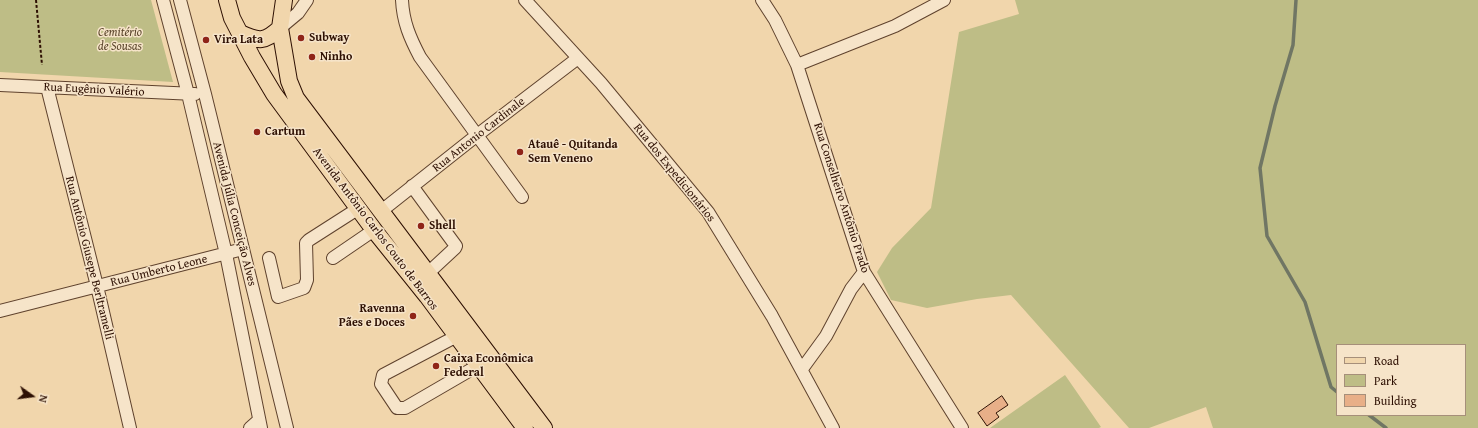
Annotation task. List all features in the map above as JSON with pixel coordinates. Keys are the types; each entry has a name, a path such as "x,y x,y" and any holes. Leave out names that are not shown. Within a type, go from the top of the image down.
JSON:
{"main road":[{"name":"Avenida Antônio Carlos Couto de Barros","path":"227,0 232,18 252,57 274,94 374,230 457,336 526,428"},
{"name":"Avenida Antônio Carlos Couto de Barros","path":"284,0 280,28 289,81 296,98 380,212 544,428"},
{"path":"240,33 253,39 264,40 280,28"}],"street":[{"name":"Avenida Júlia Conceição Alves","path":"163,0 188,94 226,254 257,425"},
{"name":"Avenida Júlia Conceição Alves","path":"180,0 205,94 287,428"},
{"path":"280,28 298,13 307,0"},
{"path":"402,0 402,8 409,36 420,57 476,136 522,197"},
{"name":"Rua dos Expedicionários","path":"525,0 600,83 708,212 772,316 833,428"},
{"name":"Rua Conselheiro Antônio Prado","path":"762,0 775,20 797,65 864,272 962,428"},
{"path":"797,65 895,26 944,0"},
{"name":"Rua Antonio Cardinale","path":"380,212 578,58"},
{"name":"Rua Eugênio Valério","path":"0,85 205,94"},
{"name":"Rua Antônio Giusepe Berltramelli","path":"47,87 97,286 130,428"},
{"path":"412,186 456,246 428,274"},
{"path":"269,258 278,297 304,288 307,280 306,243 359,208"},
{"path":"333,258 374,230"},
{"name":"Rua Umberto Leone","path":"0,311 243,249"},
{"path":"802,370 826,336 851,289 864,272"},
{"path":"457,336 383,376 381,384 397,408 405,408 479,365"}],"path":[{"path":"36,0 42,65"}],"green space":[{"name":"Cemitério de Sousas","path":"0,0 151,0 173,82 0,72"},
{"path":"1015,0 1478,0 1478,428 1213,428 1206,407 1149,428 1129,428 1011,295 977,299 927,308 891,300 877,272 892,248 931,208 959,32 1019,14"},
{"path":"1065,375 1101,427 990,428"}],"building":[{"path":"1002,396 1008,405 996,413 999,417 987,426 978,413"}],"waterway":[{"path":"1296,0 1293,45 1275,106 1260,168 1267,236 1305,302 1331,387 1336,391"},
{"path":"1370,416 1386,428"}],"place":[{"name":"Subway","path":"301,38"},
{"name":"Vira Lata","path":"206,40"},
{"name":"Ninho","path":"312,57"},
{"name":"Cartum","path":"257,132"},
{"name":"Atauê - Quitanda Sem Veneno","path":"520,152"},
{"name":"Shell","path":"421,226"},
{"name":"Ravenna Pães e Doces","path":"413,316"},
{"name":"Caixa Econômica Federal","path":"436,366"}]}
